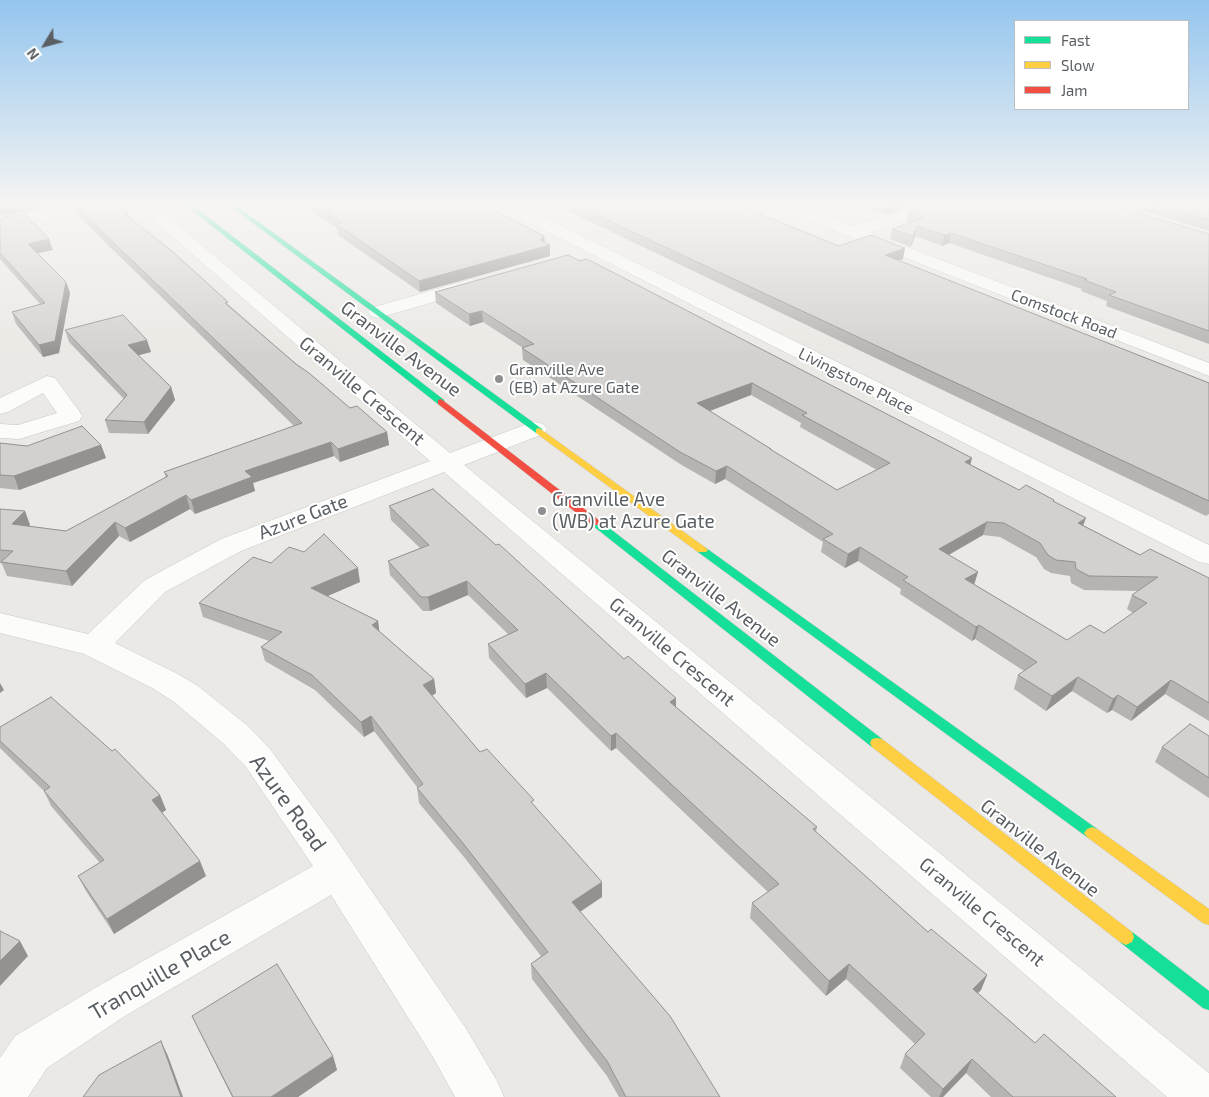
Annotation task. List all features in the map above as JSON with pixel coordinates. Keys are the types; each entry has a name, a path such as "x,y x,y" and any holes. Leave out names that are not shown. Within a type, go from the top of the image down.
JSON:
{"main road":[{"name":"Granville Avenue","path":"251,255 338,324 496,444 1209,1002"},
{"name":"Granville Avenue","path":"300,255 535,429 1209,918"}],"street":[{"name":"Granville Crescent","path":"203,255 447,463 1202,1097"},
{"name":"Livingstone Place","path":"605,255 1209,556"},
{"name":"Comstock Road","path":"912,255 1209,370"},
{"path":"378,312 490,280"},
{"path":"0,407 47,383 71,416 19,432 0,431"},
{"name":"Azure Gate","path":"94,646 155,586 230,544 535,429"},
{"name":"Azure Road","path":"0,623 94,646 165,681 186,694 236,735 258,758 282,790 450,1042 481,1097"},
{"name":"Tranquille Place","path":"1,1097 31,1052 110,1002 337,872"}],"building":[{"path":"2,255 39,255 66,282 55,341 39,345 12,312 45,303"},
{"path":"127,255 177,255 228,302 225,303 296,364 350,408 357,406 387,432 338,449 331,442 245,471 252,477 191,500 186,495 125,528 115,522 66,571 1,562 13,551 0,550 0,509 25,511 12,524 66,531 168,476 164,472 302,423"},
{"path":"381,255 513,255 419,281"},
{"path":"567,255 580,261 586,259 972,458 965,462 1019,490 1026,485 1086,518 1078,523 1140,555 1150,549 1209,578 1209,703 1171,680 1137,707 1118,695 1113,699 1078,677 1052,696 1018,675 1037,662 979,625 976,627 903,580 908,577 860,547 848,554 823,539 833,534 727,466 716,471 680,452 522,348 534,344 482,311 469,314 435,292","holes":["752,383 807,413 802,415 890,463 837,490 697,403","987,522 1004,523 1040,543 1048,555 1056,560 1075,562 1076,569 1089,576 1158,577 1132,595 1147,603 1104,633 1090,625 1067,640 965,579 978,572 939,549"]},
{"path":"683,255 885,255 1209,383 1209,501"},
{"path":"1017,255 1209,255 1209,331 1109,295 1116,292 1084,280 1087,279"},
{"path":"123,315 147,340 128,345 171,387 144,422 105,420 127,395 65,330"},
{"path":"82,426 101,445 14,476 0,475 0,443 27,446"},
{"path":"433,489 496,545 499,544 624,659 628,656 676,698 670,702 817,827 813,829 928,932 931,929 987,975 973,989 1035,1043 1044,1034 1116,1097 1013,1097 972,1059 943,1089 905,1054 925,1034 849,964 829,981 752,903 779,884 616,733 611,736 546,673 525,684 488,644 518,630 467,581 428,597 421,597 388,561 429,545 389,506"},
{"path":"324,534 358,568 311,588 378,621 372,625 434,679 423,685 480,752 487,749 534,800 531,802 602,882 572,902 670,1016 720,1097 626,1097 607,1061 531,964 548,952 417,788 423,784 371,716 361,722 312,675 261,647 282,632 199,603 253,557 271,563 289,547 304,552"},
{"path":"51,697 112,751 115,749 160,795 152,800 200,861 107,919 78,876 104,860 44,791 50,787 0,741 0,727"},
{"path":"1190,724 1209,736 1209,778 1162,747"},
{"path":"0,931 20,941 0,961"},
{"path":"277,964 333,1056 271,1097 233,1097 192,1016"},
{"path":"161,1041 181,1097 83,1097 99,1075"}],"traffic: fast":[{"path":"253,255 441,402"},
{"path":"300,255 539,431"},
{"path":"596,523 877,743"},
{"path":"702,550 1092,833"},
{"path":"1126,937 1209,1002"}],"traffic: slow":[{"path":"539,431 702,550"},
{"path":"877,743 1126,937"},
{"path":"1092,833 1209,918"}],"traffic: jam":[{"path":"441,402 596,523"}],"place":[{"name":"Granville Ave (EB) at Azure Gate","path":"499,379"},
{"name":"Granville Ave (WB) at Azure Gate","path":"542,511"}]}
